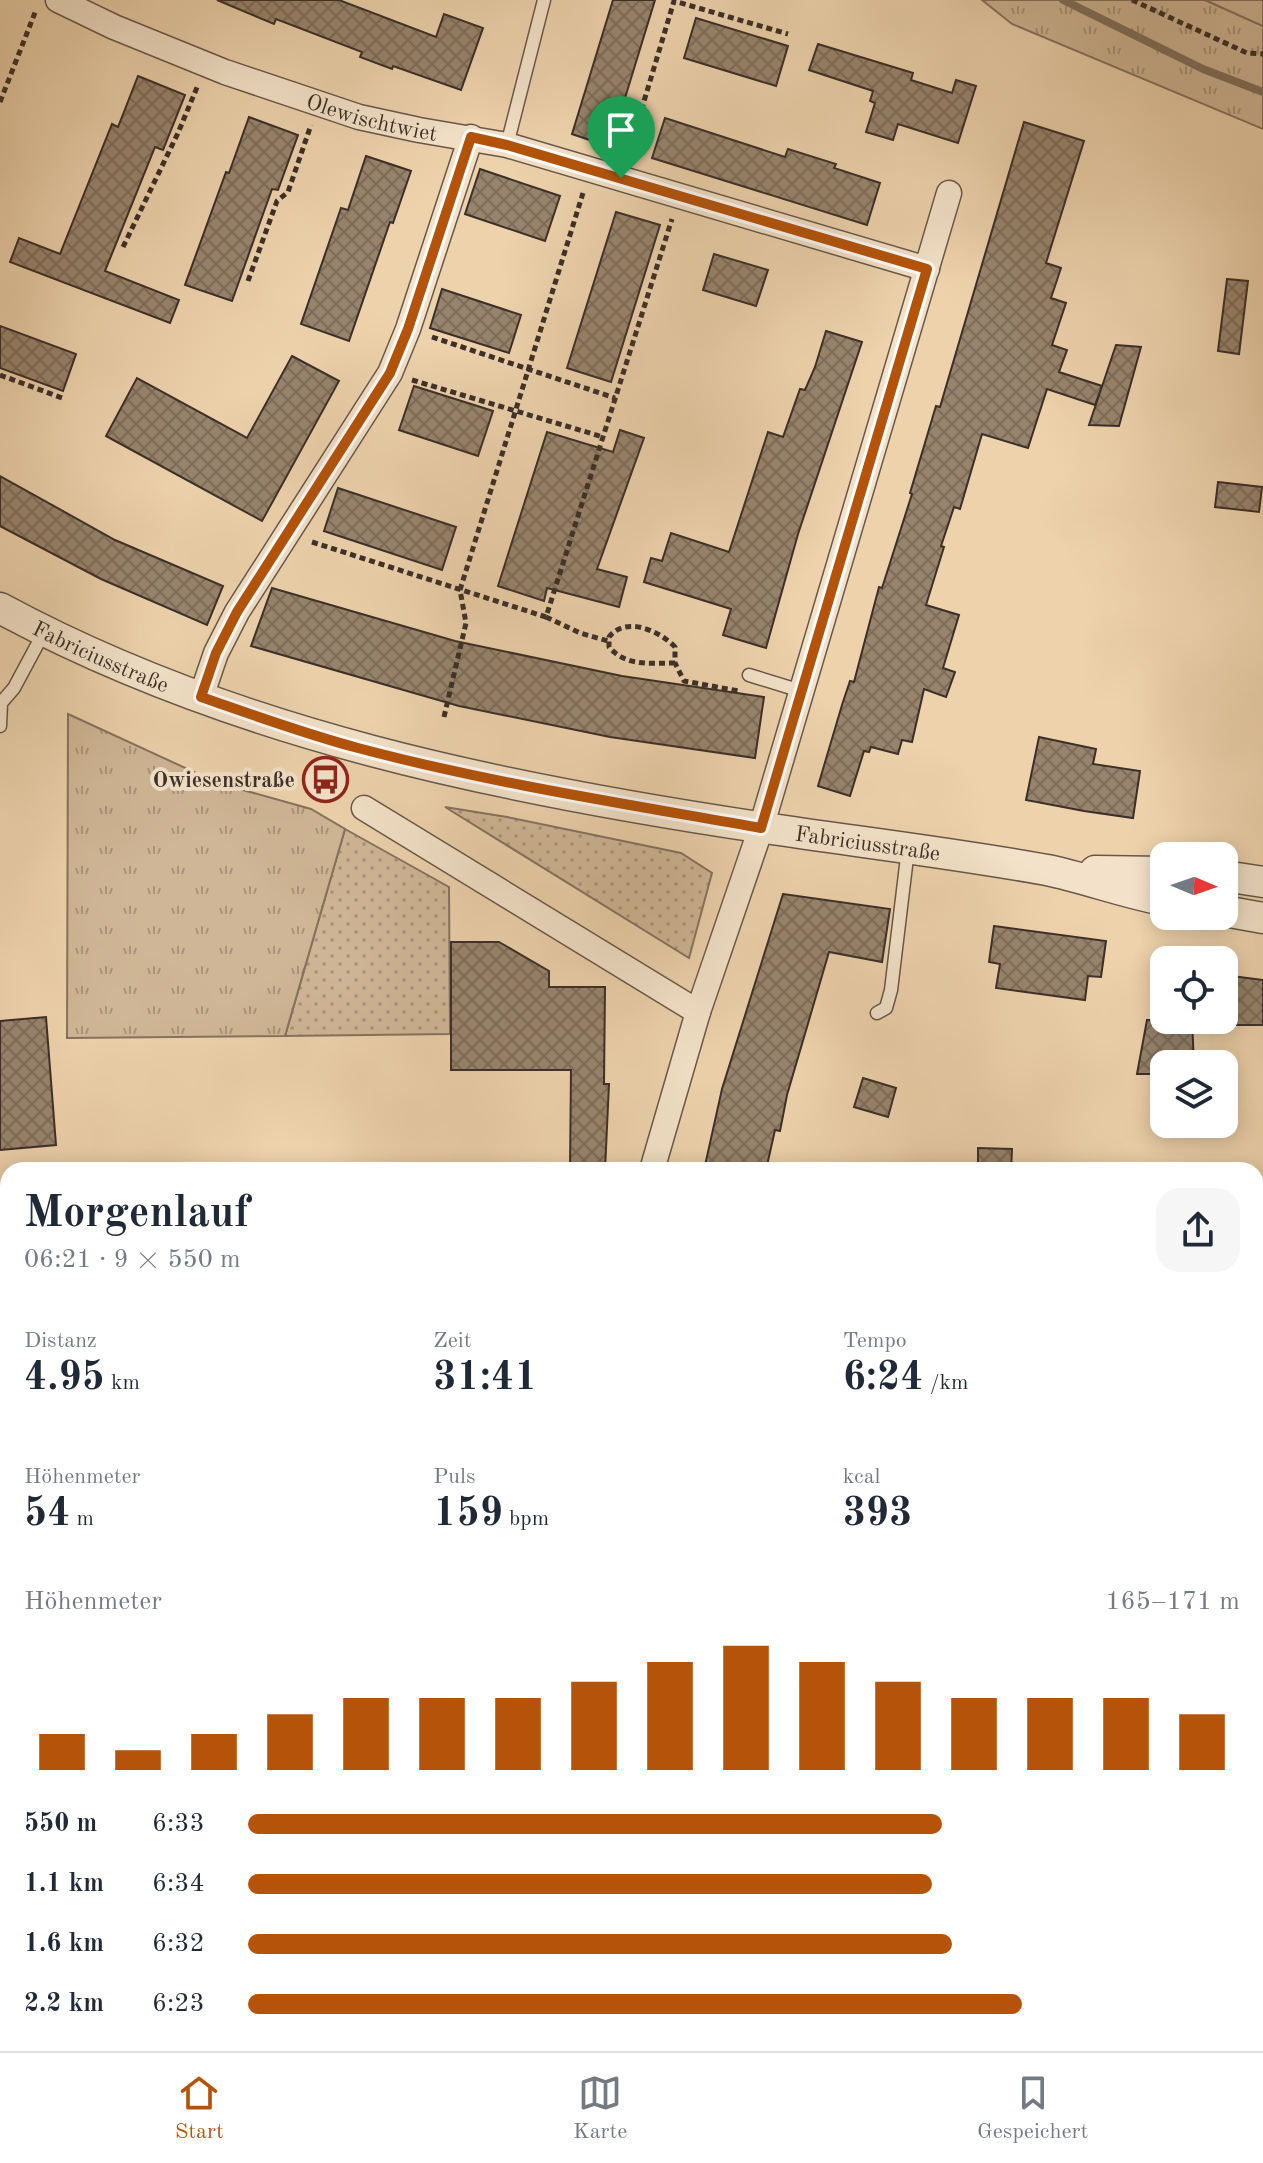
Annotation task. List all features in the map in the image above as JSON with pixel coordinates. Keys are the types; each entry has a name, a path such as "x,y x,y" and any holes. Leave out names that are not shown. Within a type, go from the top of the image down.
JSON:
{"street":[{"name":"Olewischtwiet","path":"58,0 206,65 359,117 507,145 927,269"},
{"path":"201,697 216,653 237,612 390,373 408,329 471,137"},
{"path":"654,1162 698,1012 761,828 949,193"},
{"name":"Fabriciusstraße","path":"0,608 44,632 201,697 307,734 431,766 761,828 1049,870 1150,896"},
{"path":"364,808 698,1012"},
{"name":"Fabriciusstraße","path":"1049,870 1150,872"},
{"path":"1238,878 1263,882"},
{"path":"1238,914 1263,918"}],"lane":[{"path":"507,145 544,0"},
{"path":"0,726 1,703 14,688 44,632"},
{"path":"749,675 801,691"},
{"path":"877,1013 886,1008 891,990 908,849"}],"path":[{"path":"0,102 40,0"},
{"path":"1132,0 1247,53 1263,54"},
{"path":"621,178 674,1 788,34"},
{"path":"123,247 178,133 206,65"},
{"path":"248,281 277,201 288,192 319,103"},
{"path":"444,717 466,623 460,590 591,169"},
{"path":"546,617 679,195"},
{"path":"408,329 615,398"},
{"path":"390,373 603,437"},
{"path":"0,375 65,399"},
{"path":"287,534 546,617 580,633 608,641 614,653 632,663 675,663"},
{"path":"608,641 618,628 636,626 648,630 675,647 675,663 684,681 743,692"}],"green space":[{"path":"982,0 1205,0 1263,26 1263,129 1012,24"},
{"path":"1205,0 1263,0 1263,26"},
{"path":"68,714 218,783 311,809 345,829 285,1036 67,1038"},
{"path":"445,807 681,853 712,873 689,958"},
{"path":"345,829 449,887 450,1034 285,1036"}],"building":[{"path":"217,0 339,0 436,37 444,14 483,28 461,90 393,66 392,69 360,57 362,52 276,19 274,24"},
{"path":"613,0 655,0 610,147 572,134"},
{"path":"696,18 788,46 776,86 684,58"},
{"path":"818,44 913,73 911,80 952,93 956,80 976,86 958,143 898,124 893,140 866,132 875,103 870,101 873,91 809,70"},
{"path":"138,76 185,95 163,150 155,147 105,271 179,300 170,323 10,262 19,238 60,254 112,124 118,127"},
{"path":"249,117 298,135 278,190 272,189 232,301 185,285"},
{"path":"665,118 785,157 788,149 836,164 834,168 880,183 867,225 652,158"},
{"path":"1024,122 1084,141 1046,263 1061,268 1051,298 1066,303 1052,345 1067,350 1059,372 1102,386 1095,405 1047,389 1028,448 982,434 960,509 954,507 941,546 944,547 926,605 959,615 943,668 955,672 946,697 924,689 912,742 902,740 898,754 871,747 869,752 864,751 850,796 818,786 850,681 854,682 879,587 882,588 912,494 936,406 940,407"},
{"path":"366,156 411,171 349,341 301,324 341,208 348,210"},
{"path":"480,169 560,196 545,241 465,214"},
{"path":"616,212 660,225 611,382 567,368"},
{"path":"714,254 768,270 756,306 703,290"},
{"path":"1227,279 1248,281 1239,354 1218,351"},
{"path":"442,289 521,315 509,353 430,328"},
{"path":"0,326 76,354 63,391 0,368"},
{"path":"826,331 862,342 798,534 766,648 723,635 731,609 644,582 651,558 662,561 671,533 729,552 768,432 783,437 800,389 805,390 815,367"},
{"path":"1116,345 1141,347 1119,426 1089,425"},
{"path":"292,356 339,381 262,521 106,436 137,378 247,438"},
{"path":"414,386 493,411 478,456 399,430"},
{"path":"620,430 644,438 597,569 627,577 619,607 547,588 544,601 498,586 547,432 613,452"},
{"path":"0,476 115,540 223,586 207,625 101,579 0,526"},
{"path":"1218,482 1262,487 1259,512 1215,507"},
{"path":"338,488 456,527 442,570 324,531"},
{"path":"272,588 455,641 622,676 764,697 755,758 610,737 459,706 251,646"},
{"path":"1039,737 1096,749 1093,764 1140,771 1133,818 1026,800"},
{"path":"783,894 890,909 882,962 829,952 787,1095 780,1131 775,1130 768,1162 706,1162 722,1089"},
{"path":"994,926 1106,941 1101,977 1088,976 1085,1000 996,988 1000,964 989,962"},
{"path":"451,942 499,942 549,971 549,987 605,987 604,1084 609,1084 605,1162 570,1162 571,1070 451,1070"},
{"path":"1238,977 1263,980 1263,1025 1238,1025"},
{"path":"46,1017 56,1145 0,1150 0,1021"},
{"path":"1147,1020 1150,1020 1150,1034 1193,1034 1193,1050 1150,1050 1150,1074 1137,1074"},
{"path":"863,1078 896,1088 888,1117 854,1107"},
{"path":"978,1148 1012,1149 1011,1162 978,1162"}],"waterway":[{"path":"1063,0 1203,69 1263,92"}],"place":[{"name":"Owiesenstraße","path":"326,779"}],"route":[{"path":"471,137 621,178 927,269 761,828 431,766 307,734 201,697 216,653 237,612 390,373 446,219 471,137"}]}
